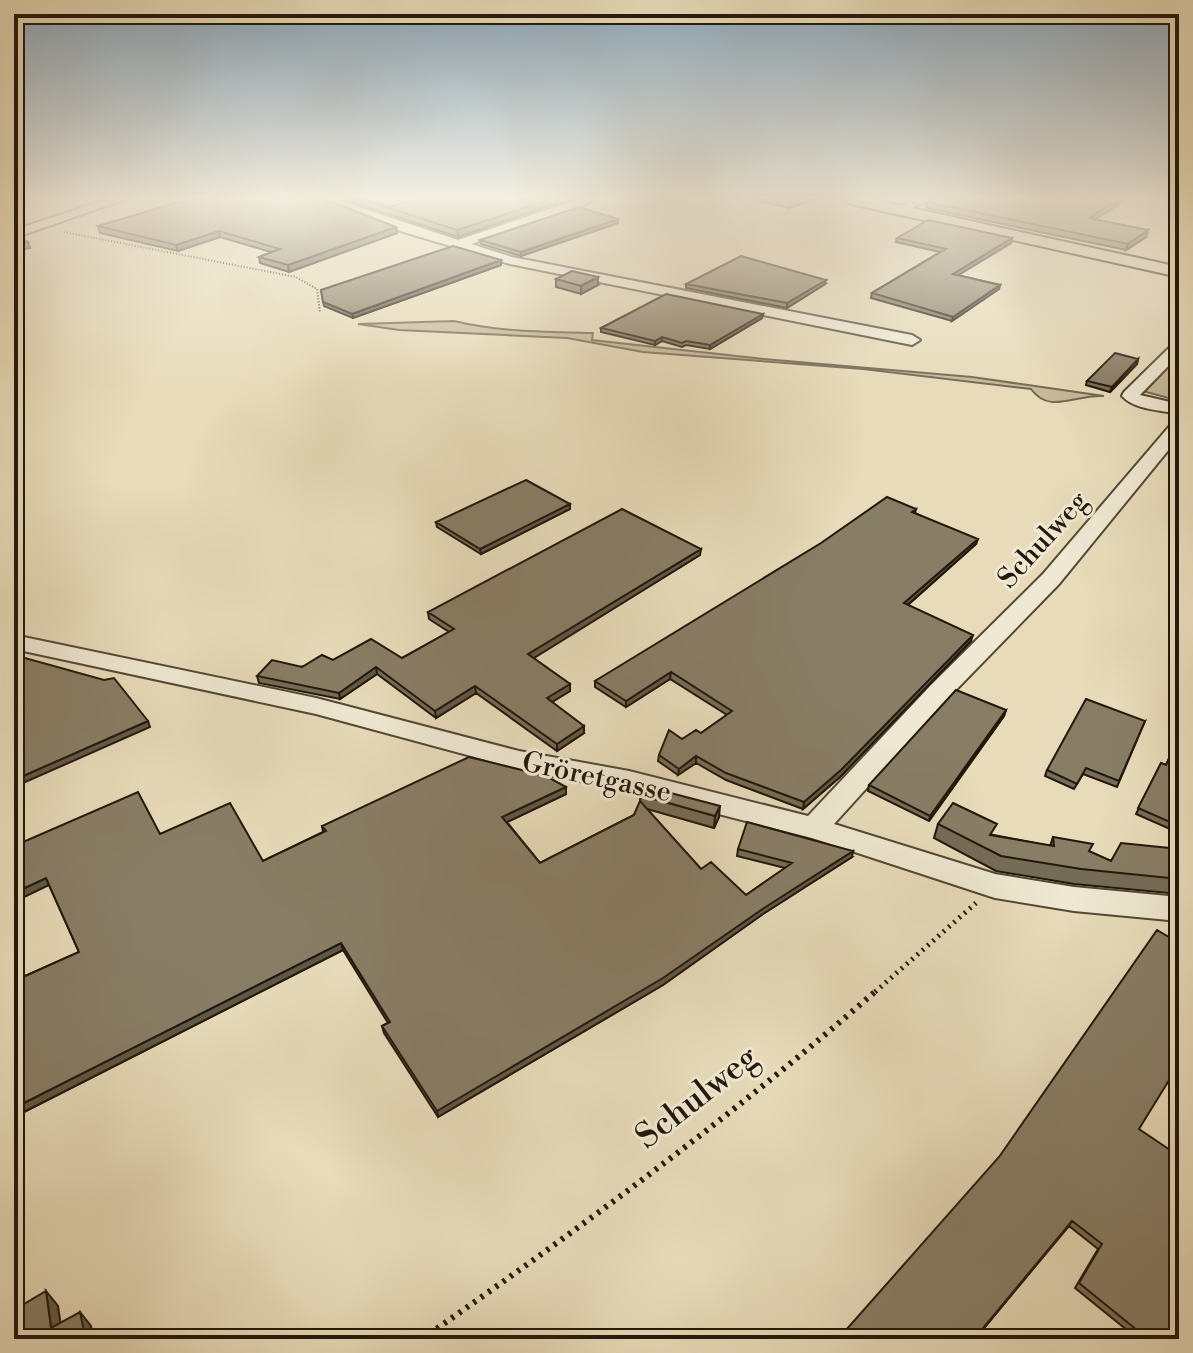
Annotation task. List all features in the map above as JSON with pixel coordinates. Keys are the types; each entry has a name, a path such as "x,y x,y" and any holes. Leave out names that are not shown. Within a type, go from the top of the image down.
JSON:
{"main road":[{"path":"1135,262 1179,272"}],"street":[{"path":"521,262 912,340"},
{"path":"1179,346 1130,396 1138,401 1179,409"},
{"name":"Schulweg","path":"814,828 941,690 1051,579 1179,426"},
{"name":"Gröretgasse","path":"14,642 316,706 519,760 629,781 814,828 995,886 1074,899 1179,909"}],"path":[{"path":"222,262 296,277 317,289 320,313"},
{"name":"Schulweg","path":"422,1339 597,1216 798,1059 995,886"}],"shaded area":[{"path":"454,321 540,332 593,333 592,340 972,377 1104,396 1055,402 1038,397 1031,389 863,369 643,352 567,338 399,330 358,324"},
{"path":"1179,349 1179,392 1172,399 1139,390"}],"building":[{"path":"405,262 495,262 352,314 323,302 321,290"},
{"path":"729,262 763,262 826,280 787,303 686,284"},
{"path":"924,262 972,262 953,274 1000,285 953,317 872,293"},
{"path":"572,271 598,277 581,286 556,279"},
{"path":"666,294 763,314 710,345 682,343 662,337 655,341 601,328"},
{"path":"1115,353 1138,359 1112,387 1087,381"},
{"path":"526,480 570,504 480,549 436,522"},
{"path":"887,497 916,509 912,512 978,539 904,603 973,635 841,770 804,802 726,773 696,756 679,769 659,755 669,730 682,739 696,730 701,733 732,711 671,672 626,701 595,681 821,543"},
{"path":"622,509 701,549 528,654 570,684 547,698 584,726 557,744 475,686 435,711 376,667 339,693 257,676 272,660 302,667 322,655 333,660 371,639 402,658 454,629 428,612"},
{"path":"14,655 104,680 114,678 148,721 14,780"},
{"path":"956,690 1006,710 930,816 869,785"},
{"path":"1086,699 1145,721 1119,781 1086,768 1077,784 1047,770"},
{"path":"1179,736 1179,826 1138,808 1161,763 1166,765"},
{"path":"469,757 546,776 566,787 502,817 540,863 634,815 640,801 701,869 711,862 746,895 792,863 738,849 747,822 853,851 663,978 437,1111 382,1026 390,1022 341,943 14,1108 14,981 79,952 46,878 14,893 14,846 138,792 160,834 230,803 263,861 326,831 322,826"},
{"path":"644,786 720,806 715,816 640,795"},
{"path":"953,803 997,824 990,835 1054,846 1053,837 1093,844 1089,851 1111,861 1121,843 1179,849 1179,879 1081,869 1001,856 938,824"},
{"path":"1157,930 1179,943 1179,1064 1139,1129 1179,1156 1179,1339 1148,1339 1079,1283 1102,1244 1072,1221 974,1339 838,1339 999,1157"},
{"path":"46,1291 51,1328 80,1312 84,1331 71,1339 14,1339 14,1310"}]}
